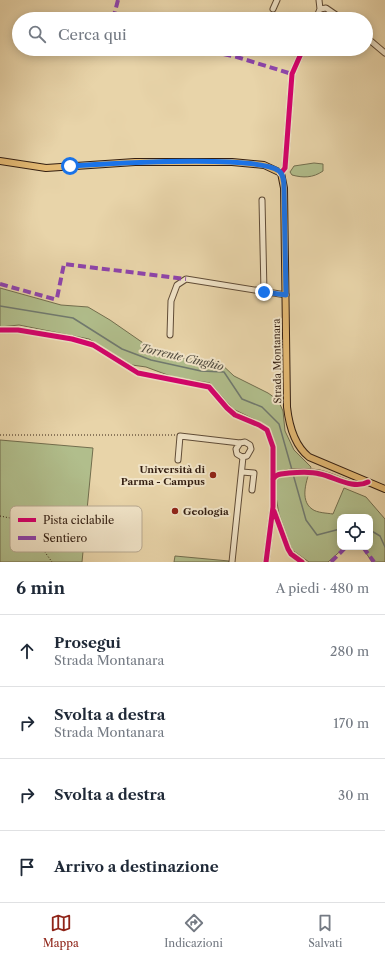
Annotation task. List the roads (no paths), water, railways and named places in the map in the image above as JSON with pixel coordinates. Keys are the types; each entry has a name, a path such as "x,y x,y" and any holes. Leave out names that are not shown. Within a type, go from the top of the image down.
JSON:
{"main road":[{"path":"0,161 46,168 135,162 232,162 264,165 281,173"},
{"name":"Strada Montanara","path":"281,173 284,188 287,407 292,432 304,453 310,457 385,489"}],"street":[{"path":"273,9 276,0"},
{"path":"319,0 319,12"},
{"path":"320,9 326,8 332,12"},
{"path":"373,43 385,53"},
{"path":"281,173 285,168 292,74 300,56"},
{"path":"262,200 264,292"},
{"path":"170,335 171,301 177,285 186,280 286,295"},
{"path":"178,460 180,436 240,443 245,442 251,447 250,454 243,457"},
{"path":"240,443 237,446 237,452 239,456 243,457"},
{"path":"232,562 243,457"},
{"path":"242,472 254,474 252,490"},
{"path":"266,562 273,507 272,479 275,476 280,474 302,472 320,473 355,485 368,482"}],"waterway":[{"name":"Torrente Cinghio","path":"0,306 73,318 122,349 151,360 201,371 224,372 242,399 262,407 279,424 292,470"},
{"name":"Torrente Cinghio","path":"293,474 306,520 317,535 337,530"},
{"name":"Torrente Cinghio","path":"373,532 380,536 385,547"}],"place":[{"name":"Università di Parma - Campus","path":"213,475"},
{"name":"Geologia","path":"175,511"}]}
